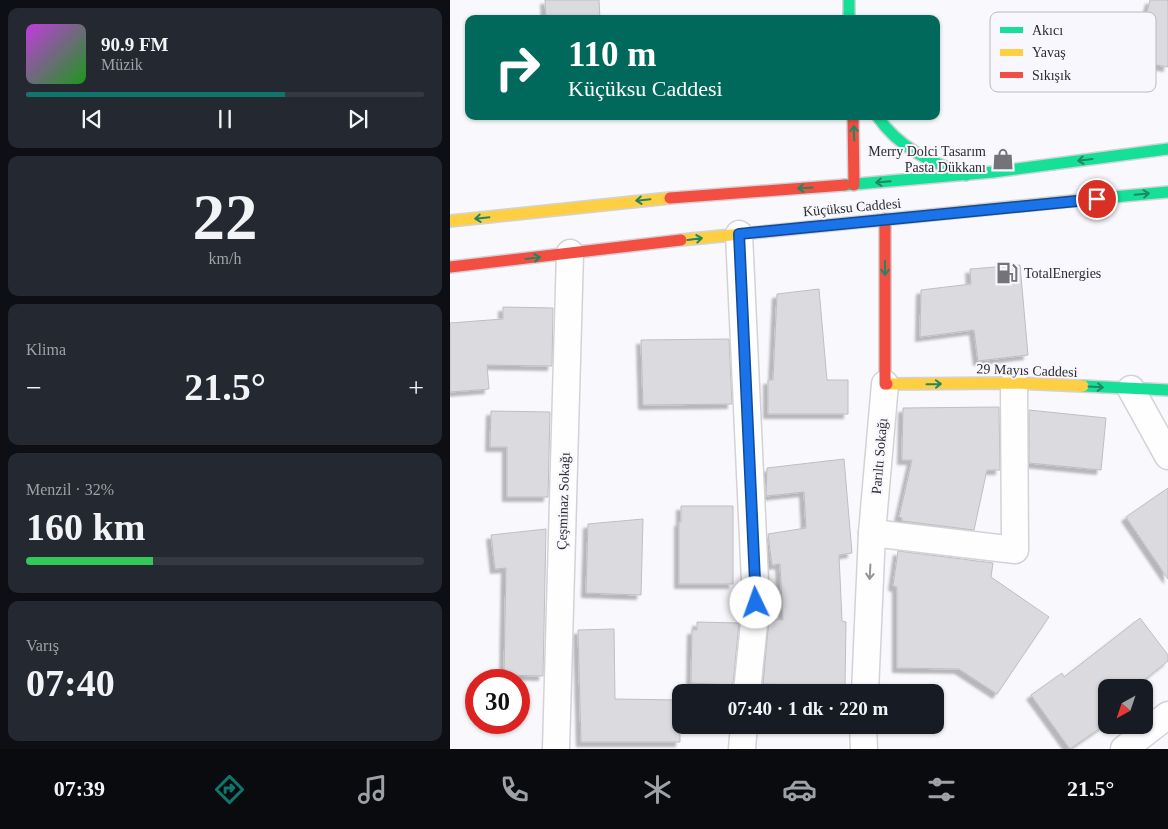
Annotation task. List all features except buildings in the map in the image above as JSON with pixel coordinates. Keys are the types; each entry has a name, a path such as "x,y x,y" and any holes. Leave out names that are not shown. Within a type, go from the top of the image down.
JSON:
{"main road":[{"path":"849,0 850,15"},
{"path":"844,198 854,185 853,120"},
{"path":"880,120 898,143 926,160 966,175"},
{"path":"926,190 966,175 1168,149"},
{"name":"Küçüksu Caddesi","path":"450,221 665,198 966,175"},
{"name":"Küçüksu Caddesi","path":"450,267 786,228 1168,192"},
{"path":"885,220 896,206"},
{"path":"786,228 804,219 818,215"},
{"name":"Parıltı Sokağı","path":"885,220 885,384"},
{"name":"29 Mayıs Caddesi","path":"885,384 1014,383 1168,390"}],"street":[{"path":"739,234 756,603 748,684"},
{"name":"Çeşminaz Sokağı","path":"556,749 570,253"},
{"path":"872,533 1015,550 1014,383"},
{"name":"Parıltı Sokağı","path":"865,684 872,533 885,384"},
{"path":"1131,389 1168,456"},
{"path":"1124,749 1168,715"},
{"path":"742,749 743,734"},
{"path":"863,734 864,749"}],"traffic: fast":[{"path":"849,0 849,15"},
{"path":"880,120 895,137 916,153 966,175"},
{"path":"845,185 993,172 1168,149"},
{"path":"1091,199 1168,192"},
{"path":"1083,386 1168,390"}],"traffic: slow":[{"path":"450,221 670,198"},
{"path":"681,240 1091,199"},
{"path":"887,384 1014,383 1083,386"}],"traffic: jam":[{"path":"853,120 854,185"},
{"path":"670,198 845,185"},
{"path":"885,219 885,384 887,384"},
{"path":"450,267 681,240"}],"place":[{"name":"Merry Dolci Tasarım Pasta Dükkanı","path":"1003,159"},
{"name":"TotalEnergies","path":"1007,273"}],"route":[{"path":"756,603 739,234 1097,199"}]}
